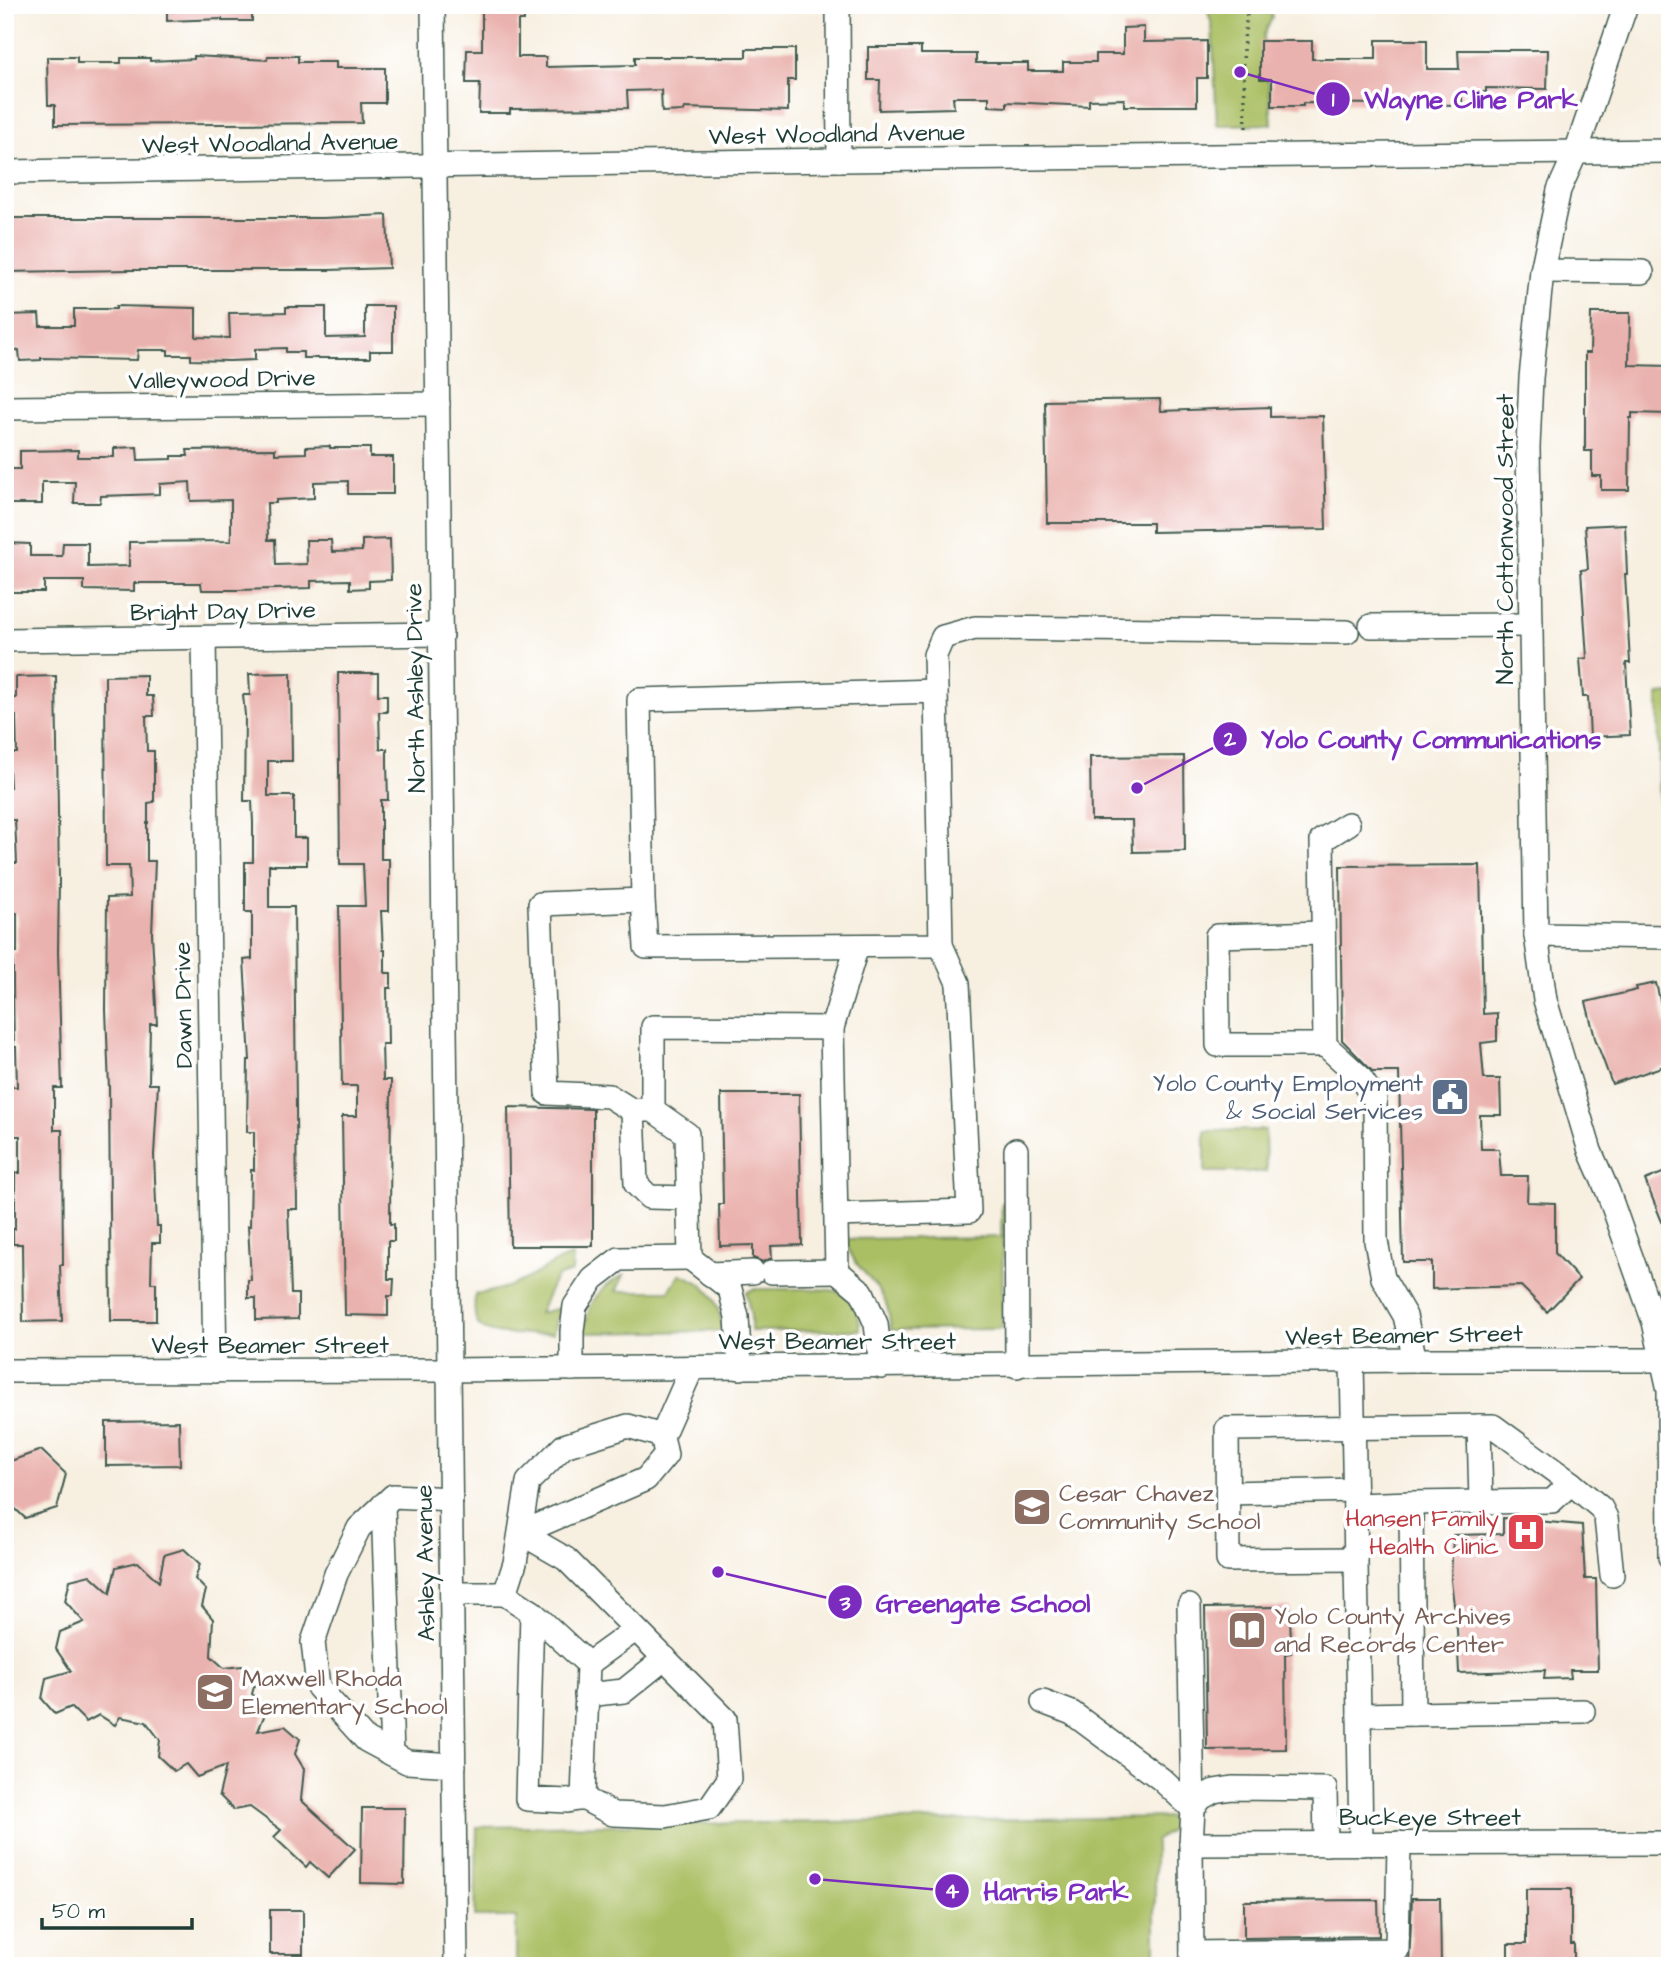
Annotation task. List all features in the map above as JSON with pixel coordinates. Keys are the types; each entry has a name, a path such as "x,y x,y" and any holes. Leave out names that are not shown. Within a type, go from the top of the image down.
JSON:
{"street":[{"name":"North Ashley Drive","path":"433,5 449,1370"},
{"path":"838,5 839,160"},
{"name":"North Cottonwood Street","path":"1626,5 1576,152 1559,190 1542,271 1531,378 1529,433 1536,935 1545,1000 1590,1151 1608,1192 1666,1360 1669,1390 1670,1557"},
{"name":"West Woodland Avenue","path":"5,172 1670,151"},
{"path":"1542,271 1642,272"},
{"name":"Valleywood Drive","path":"5,408 439,404"},
{"path":"1371,626 1531,625"},
{"path":"836,1215 969,1211 958,982 941,946 935,656 943,637 975,628 1347,632"},
{"name":"Bright Day Drive","path":"5,640 441,634"},
{"name":"Dawn Drive","path":"204,638 215,1371"},
{"path":"936,691 639,700 646,947 941,946"},
{"path":"1325,1045 1322,840 1348,824"},
{"path":"643,900 540,904 547,1093 609,1096 687,1134 690,1258"},
{"path":"1323,933 1217,936 1219,1045 1325,1045 1359,1076 1375,1100 1376,1241 1383,1278 1405,1316 1415,1360"},
{"path":"1536,935 1670,937"},
{"path":"837,1271 832,1028 857,946"},
{"path":"689,1198 649,1197 636,1184 653,1027 832,1028"},
{"path":"1016,1150 1017,1366"},
{"path":"572,1369 575,1306 593,1279 619,1259 690,1258 730,1289 737,1317 740,1368"},
{"path":"710,1274 837,1271 862,1292 876,1324 881,1367"},
{"name":"West Beamer Street","path":"5,1371 1666,1360"},
{"path":"1352,1362 1361,1844"},
{"path":"521,1533 646,1479 666,1455 662,1436 692,1368"},
{"name":"Ashley Avenue","path":"449,1370 456,1966"},
{"path":"505,1594 521,1533 528,1482 564,1446 628,1426 662,1436"},
{"path":"1479,1426 1482,1502"},
{"path":"1356,1559 1228,1560 1227,1429 1493,1426 1601,1508 1606,1518 1612,1575"},
{"path":"1228,1493 1411,1503 1552,1501 1571,1483"},
{"path":"451,1499 393,1496 359,1528 335,1574 313,1642 318,1687 366,1740 407,1762 454,1765"},
{"path":"1411,1503 1413,1714"},
{"path":"383,1505 392,1754"},
{"path":"521,1533 566,1559 724,1719 729,1779 709,1808 665,1816 612,1814 583,1798 567,1801 527,1798 533,1612"},
{"path":"452,1594 505,1594 533,1612 588,1664"},
{"path":"1189,1606 1193,1809 1192,1960 1397,1950 1399,1843"},
{"path":"588,1664 635,1630"},
{"path":"586,1695 624,1691 665,1658"},
{"path":"583,1798 588,1664"},
{"path":"1043,1702 1072,1713 1161,1779 1193,1809"},
{"path":"1359,1715 1583,1711"},
{"path":"1193,1809 1201,1798 1223,1789 1325,1789 1326,1844"},
{"name":"Buckeye Street","path":"1191,1844 1670,1843"}],"path":[{"path":"1246,128 1243,49 1248,5"}],"green space":[{"path":"1206,5 1270,5 1272,18 1264,35 1262,59 1269,85 1272,124 1217,125 1212,25"},
{"path":"1670,694 1670,816 1660,816 1658,695"},
{"path":"1265,1130 1266,1172 1205,1172 1205,1131"},
{"path":"1002,1203 1006,1203 1002,1329 891,1330 885,1301 858,1265 846,1239 1001,1237"},
{"path":"573,1256 572,1272 556,1277 539,1313 560,1308 553,1333 500,1333 482,1328 477,1322 475,1294 512,1285 557,1261"},
{"path":"680,1274 698,1282 716,1303 722,1331 584,1333 595,1298 607,1285 624,1275 616,1291 669,1291"},
{"path":"753,1289 837,1291 851,1299 860,1330 751,1331 746,1293"},
{"path":"1174,1817 1174,1828 1155,1841 1155,1966 516,1966 516,1917 475,1917 477,1827"}],"building":[{"path":"167,5 252,5 252,21 167,21"},
{"path":"482,5 524,5 524,21 518,21 518,57 546,57 546,67 635,65 635,57 746,57 746,49 795,49 795,80 788,80 788,111 684,108 684,111 662,112 661,90 627,91 628,108 510,109 510,113 479,113 480,83 466,83 467,50 482,50"},
{"path":"1144,27 1144,42 1207,41 1207,78 1197,78 1197,106 1124,106 1124,99 1089,100 1089,106 1007,102 1007,107 989,106 989,97 953,97 954,108 879,110 880,80 868,80 868,47 921,47 921,54 976,54 976,63 1028,63 1028,71 1063,71 1063,62 1096,62 1096,54 1123,54 1123,28"},
{"path":"1376,40 1427,40 1427,69 1459,69 1458,50 1548,50 1547,89 1486,88 1486,92 1462,93 1462,105 1303,103 1303,106 1272,106 1272,79 1260,79 1260,41 1312,41 1312,59 1376,59"},
{"path":"194,56 267,60 268,56 298,56 298,62 336,62 336,68 385,68 385,103 361,103 362,123 55,125 55,105 48,105 47,57 77,57 77,63 121,63 121,58 150,58 150,61 194,59"},
{"path":"387,215 389,268 5,272 5,218 323,218"},
{"path":"116,306 196,308 196,337 230,338 229,313 286,312 286,307 326,307 326,338 365,337 365,306 393,306 393,351 370,351 370,358 303,358 303,352 286,352 286,348 255,349 255,360 229,361 191,360 191,355 168,355 168,350 138,350 137,360 41,358 20,361 19,350 5,351 5,315 39,314 40,326 74,326 74,309 116,309"},
{"path":"1591,313 1630,313 1629,365 1670,366 1670,414 1632,413 1630,418 1629,490 1601,490 1601,476 1592,476 1592,451 1585,451 1585,353 1590,353"},
{"path":"1160,399 1161,411 1270,407 1270,417 1323,416 1326,529 1152,532 1152,523 1047,523 1045,401"},
{"path":"137,447 138,460 188,456 187,450 275,449 275,454 306,453 306,447 370,448 370,457 393,457 393,494 348,494 348,481 314,482 314,498 267,503 268,540 275,540 276,565 307,564 306,540 331,540 332,552 362,551 362,540 390,539 391,580 369,581 369,588 350,589 350,580 311,581 311,588 238,590 202,590 201,583 134,583 134,591 84,590 84,581 44,581 44,592 5,592 5,543 30,544 30,556 62,556 63,543 88,543 88,567 129,566 129,542 231,541 231,500 191,501 190,482 160,484 160,494 101,496 100,503 74,503 75,482 42,482 42,504 5,504 5,469 20,469 20,451 78,450 78,457 114,457 114,448"},
{"path":"1625,524 1630,663 1626,663 1630,735 1590,737 1588,697 1583,697 1580,659 1587,658 1581,570 1588,569 1585,526"},
{"path":"291,673 292,761 268,761 268,796 294,796 294,838 307,838 307,865 269,865 269,907 294,907 297,1209 288,1209 291,1294 298,1294 298,1319 256,1320 256,1298 248,1298 248,1280 251,1280 248,1226 251,1170 254,1170 254,1132 247,1132 250,1060 244,960 252,959 252,912 245,912 245,862 253,862 253,823 252,801 244,801 243,695 250,695 249,674"},
{"path":"338,673 378,673 378,695 387,695 387,712 379,712 380,749 387,749 388,800 381,800 381,859 389,859 389,911 381,911 385,973 391,973 391,988 387,988 388,1044 382,1044 383,1080 391,1080 390,1224 394,1224 394,1241 388,1241 388,1279 394,1279 393,1296 388,1296 388,1316 345,1315 342,1116 357,1116 357,1086 342,1086 339,906 365,906 363,864 340,864"},
{"path":"146,675 146,696 153,696 154,716 146,716 147,751 154,751 154,802 148,803 147,861 155,861 152,934 157,1024 150,1024 149,1084 158,1084 154,1155 160,1243 152,1243 151,1283 156,1283 156,1321 111,1321 107,898 130,897 129,866 106,866 105,676"},
{"path":"56,676 62,1088 54,1088 54,1130 62,1130 62,1321 23,1322 22,1244 13,1244 15,1173 20,1173 20,1136 11,1136 10,1087 17,1087 13,952 17,952 17,913 10,913 10,863 17,863 15,820 9,820 7,787 10,787 8,753 17,753 16,716 8,716 8,698 16,698 16,677"},
{"path":"1184,756 1185,851 1133,852 1132,820 1091,820 1090,757"},
{"name":"Yolo County Employment & Social Services","path":"1480,865 1483,1014 1497,1013 1497,1041 1481,1043 1484,1079 1500,1079 1501,1115 1480,1115 1481,1149 1499,1149 1501,1176 1528,1176 1527,1202 1555,1203 1555,1253 1579,1279 1547,1312 1521,1286 1432,1289 1432,1262 1403,1262 1399,1072 1373,1072 1342,1040 1340,866"},
{"path":"1656,983 1666,1026 1670,1025 1670,1064 1612,1084 1595,1038 1586,1002"},
{"path":"721,1094 799,1094 802,1245 771,1246 772,1258 763,1262 753,1258 753,1245 720,1246 719,1204 723,1204"},
{"path":"508,1107 593,1109 593,1246 510,1246"},
{"path":"1670,1170 1670,1239 1669,1239 1645,1180"},
{"path":"179,1421 180,1465 106,1466 106,1422"},
{"path":"41,1450 66,1474 57,1508 25,1518 5,1499 8,1462"},
{"path":"1503,1518 1582,1525 1585,1579 1596,1579 1598,1670 1570,1670 1571,1678 1544,1679 1545,1670 1459,1673 1451,1580 1453,1535 1503,1534"},
{"name":"Maxwell Rhoda Elementary School","path":"184,1549 200,1564 195,1579 206,1590 202,1606 213,1619 211,1656 224,1668 242,1666 255,1683 252,1694 267,1709 258,1731 285,1726 300,1739 295,1754 304,1769 301,1800 355,1849 328,1878 310,1862 306,1867 274,1837 281,1830 250,1807 234,1810 219,1795 226,1766 197,1777 186,1764 174,1771 158,1756 160,1740 146,1722 120,1717 115,1725 99,1715 86,1722 71,1707 55,1714 42,1699 46,1678 71,1671 56,1649 60,1632 84,1622 65,1601 70,1580 90,1575 110,1593 116,1567 138,1562 159,1582 164,1555"},
{"path":"1290,1607 1291,1653 1285,1654 1286,1749 1207,1750 1205,1608"},
{"path":"362,1808 405,1808 404,1884 361,1883"},
{"path":"1526,1889 1571,1889 1571,1944 1574,1944 1574,1966 1508,1966 1508,1944 1526,1944"},
{"path":"1412,1898 1440,1898 1441,1966 1409,1966"},
{"path":"1378,1900 1379,1936 1244,1938 1244,1901"},
{"path":"270,1910 303,1910 303,1954 270,1954"}],"place":[{"name":"Wayne Cline Park","path":"1240,72"},
{"name":"Yolo County Communications","path":"1137,788"},
{"name":"Yolo County Employment & Social Services","path":"1450,1097"},
{"name":"Cesar Chavez Community School","path":"1032,1507"},
{"name":"Hansen Family Health Clinic","path":"1526,1532"},
{"name":"Greengate School","path":"718,1572"},
{"name":"Yolo County Archives and Records Center","path":"1247,1630"},
{"name":"Maxwell Rhoda Elementary School","path":"215,1692"},
{"name":"Harris Park","path":"815,1879"}]}
